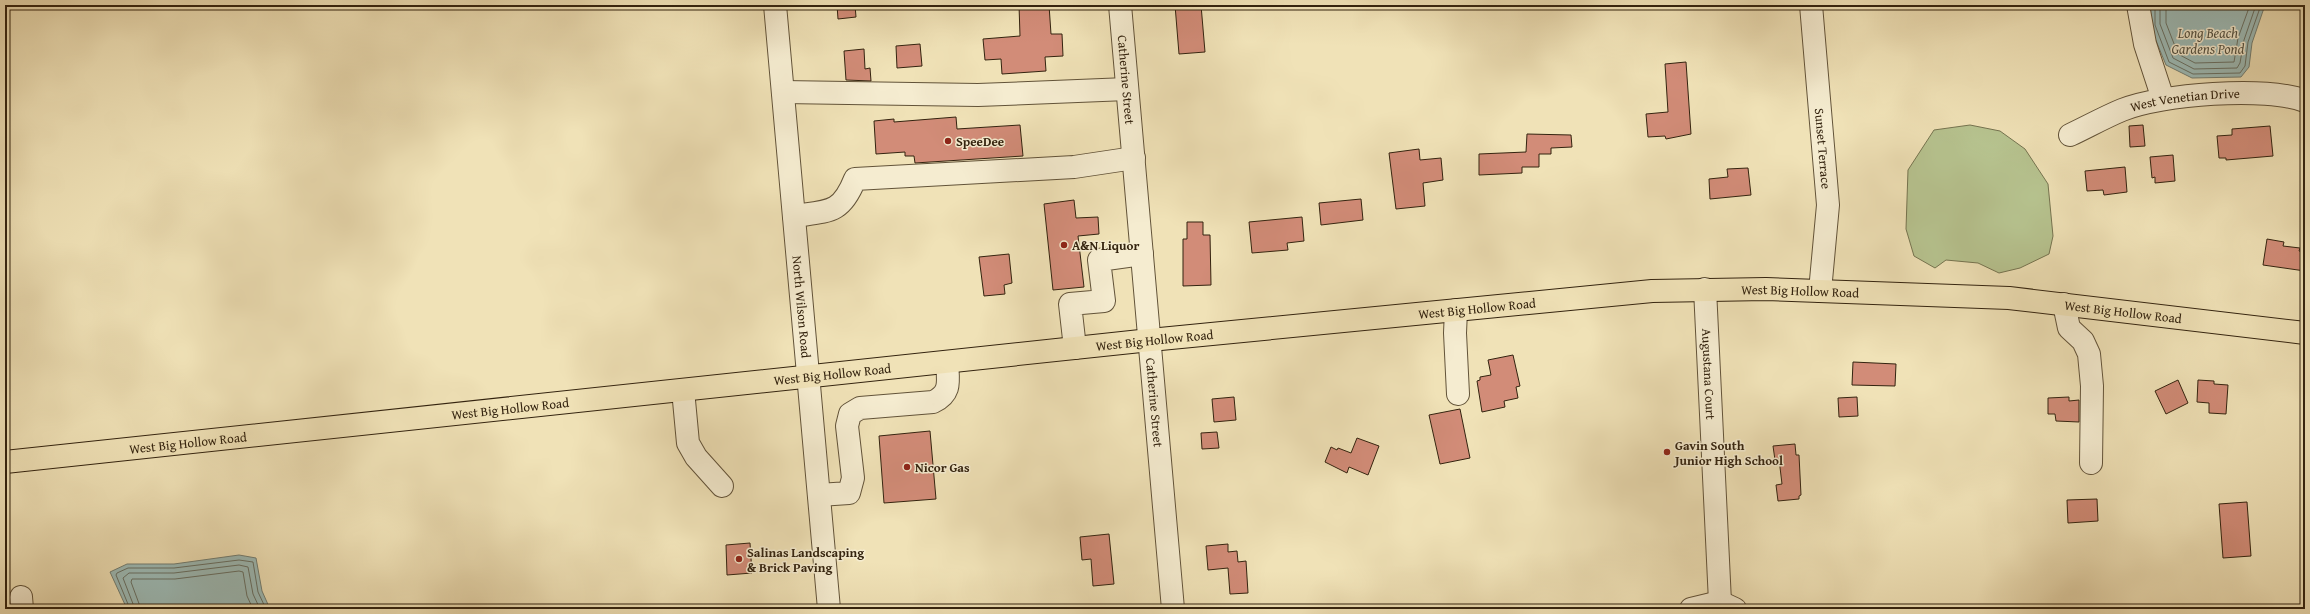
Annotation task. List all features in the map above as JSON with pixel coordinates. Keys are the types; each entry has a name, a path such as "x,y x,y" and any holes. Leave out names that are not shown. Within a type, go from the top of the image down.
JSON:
{"main road":[{"name":"West Big Hollow Road","path":"5,462 1150,340 1652,290 1704,289 1820,291 2009,298 2305,333"}],"street":[{"name":"North Wilson Road","path":"775,5 829,609"},
{"name":"Catherine Street","path":"1120,5 1173,609"},
{"name":"Sunset Terrace","path":"1811,5 1828,205 1820,291"},
{"path":"2138,5 2145,44 2163,100"},
{"path":"783,92 978,95 1128,89"},
{"name":"West Venetian Drive","path":"2070,135 2123,110 2163,100 2193,96 2267,93 2305,101"},
{"path":"794,216 830,211 840,205 848,196 855,179 1074,167 1134,158"},
{"path":"1075,348 1070,304 1104,300 1099,260 1142,254"},
{"name":"Augustana Court","path":"1691,609 1728,606 1704,289"},
{"path":"2064,304 2069,328 2083,341 2089,354 2092,386 2091,463"},
{"path":"1456,310 1455,333 1458,394"},
{"path":"819,495 849,493 853,478 847,426 850,414 860,408 933,402 943,397 948,387 947,362"},
{"path":"683,390 688,442 696,458 722,486"}],"green space":[{"path":"1970,125 2000,131 2025,149 2048,184 2053,236 2049,254 2020,268 1999,273 1978,263 1946,260 1935,268 1914,256 1906,229 1908,170 1934,130"}],"water":[{"name":"Long Beach Gardens Pond","path":"2151,5 2265,5 2252,43 2249,67 2241,77 2192,78 2166,65 2150,26"},
{"path":"239,555 256,558 262,591 270,609 127,609 110,572 127,564 174,564"}],"building":[{"path":"837,5 855,5 856,17 838,19"},
{"path":"1019,5 1049,5 1051,34 1062,34 1063,56 1045,57 1046,71 1002,74 1001,59 985,60 983,39 1020,36"},
{"path":"1175,5 1201,5 1205,52 1179,54"},
{"path":"920,44 922,66 897,68 896,46"},
{"path":"864,49 865,69 870,68 871,81 846,80 844,51"},
{"path":"1686,62 1691,134 1666,139 1665,136 1648,137 1646,114 1668,112 1665,64"},
{"name":"SpeeDee","path":"956,117 957,129 1020,125 1023,156 915,163 914,156 905,156 905,152 876,154 874,121 894,119 894,122"},
{"path":"2143,125 2145,146 2130,147 2129,126"},
{"path":"2270,126 2273,156 2226,160 2226,158 2219,158 2217,136 2232,135 2232,129"},
{"path":"1527,134 1571,135 1572,147 1551,148 1551,154 1539,154 1539,167 1522,167 1522,173 1479,175 1479,154 1526,152"},
{"path":"1419,149 1420,160 1441,158 1443,180 1423,183 1425,206 1396,209 1389,153"},
{"path":"2173,155 2175,181 2155,183 2155,177 2152,178 2150,157"},
{"path":"2125,167 2127,192 2104,195 2103,190 2087,191 2085,171"},
{"path":"1748,168 1751,195 1710,199 1709,179 1728,177 1727,169"},
{"path":"1361,199 1363,220 1321,225 1319,203"},
{"name":"A&N Liquor","path":"1074,200 1076,218 1098,217 1099,234 1078,236 1084,287 1053,290 1044,204"},
{"path":"1302,217 1304,241 1287,243 1288,250 1252,253 1249,222"},
{"path":"1187,222 1203,222 1203,235 1210,235 1211,285 1183,286 1183,239 1187,239"},
{"path":"2267,239 2284,242 2283,246 2300,248 2299,251 2305,252 2305,271 2263,265"},
{"path":"1009,254 1012,283 1004,285 1005,294 984,296 979,257"},
{"path":"1513,355 1520,386 1516,387 1518,398 1504,401 1505,407 1482,412 1477,381 1480,380 1480,377 1491,375 1488,360"},
{"path":"1853,362 1896,364 1895,386 1852,385"},
{"path":"2178,380 2188,403 2166,414 2155,391"},
{"path":"2198,380 2214,381 2214,384 2228,385 2226,414 2209,413 2209,403 2197,402"},
{"path":"1234,397 1236,420 1214,422 1212,399"},
{"path":"1857,397 1858,416 1839,417 1838,398"},
{"path":"2069,397 2069,401 2079,400 2079,422 2056,421 2055,414 2048,414 2048,398"},
{"path":"1460,409 1470,458 1440,464 1429,415"},
{"name":"Nicor Gas","path":"930,431 936,499 884,503 879,436"},
{"path":"1217,432 1219,448 1202,449 1201,433"},
{"path":"1357,438 1379,446 1368,475 1349,467 1347,473 1325,462 1331,447 1351,453"},
{"path":"1795,444 1796,455 1799,455 1801,495 1799,496 1799,499 1778,501 1776,485 1782,484 1779,459 1775,460 1773,446"},
{"path":"2097,499 2098,521 2068,523 2067,500"},
{"path":"2247,502 2251,556 2223,558 2219,504"},
{"path":"1109,534 1114,584 1093,586 1091,559 1082,560 1080,537"},
{"name":"Salinas Landscaping & Brick Paving","path":"750,543 752,573 727,575 726,545"},
{"path":"1228,544 1228,552 1237,551 1238,562 1246,561 1248,593 1230,594 1228,568 1208,570 1206,546"}],"place":[{"name":"SpeeDee","path":"948,141"},
{"name":"A&N Liquor","path":"1064,245"},
{"name":"Gavin South Junior High School","path":"1667,452"},
{"name":"Nicor Gas","path":"907,467"},
{"name":"Salinas Landscaping & Brick Paving","path":"739,559"}]}
